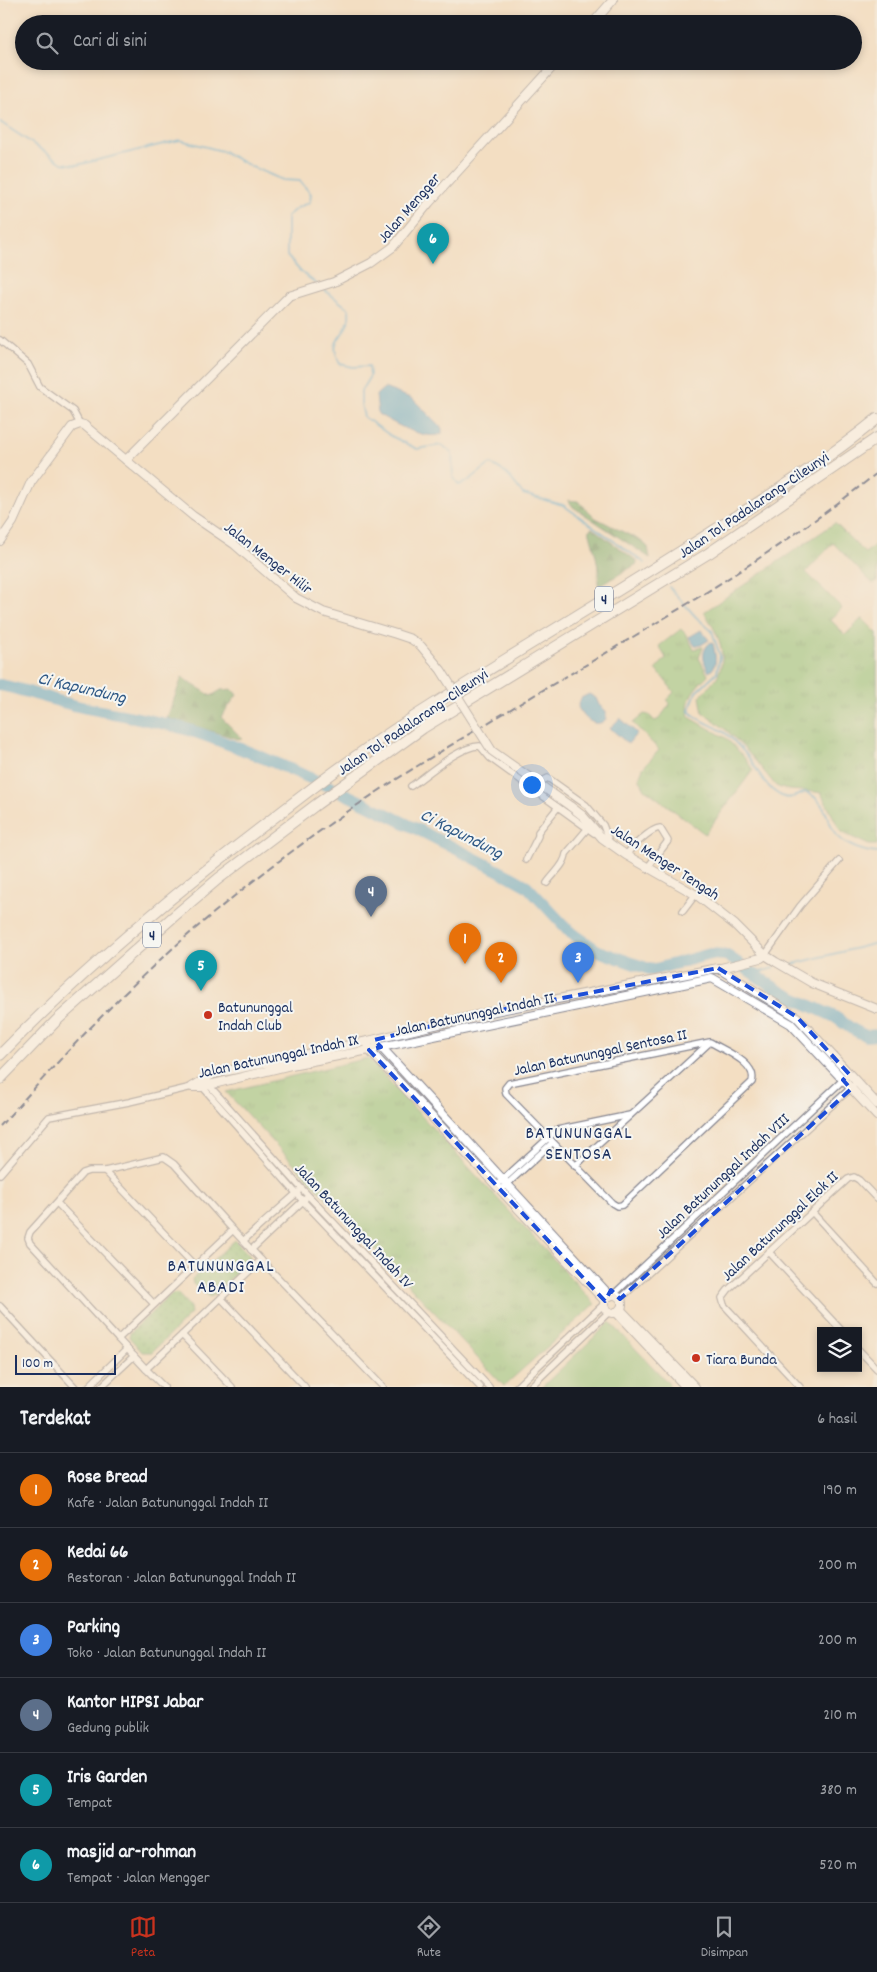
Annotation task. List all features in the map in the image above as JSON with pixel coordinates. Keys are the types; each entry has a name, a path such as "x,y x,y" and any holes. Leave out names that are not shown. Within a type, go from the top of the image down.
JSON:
{"highway":[{"name":"Jalan Tol Padalarang–Cileunyi","path":"0,1055 52,1003 137,928 208,868 329,776 406,721 676,555 805,472 877,419"},
{"name":"Jalan Tol Padalarang–Cileunyi","path":"0,1079 57,1020 129,955 218,880 344,784 440,718 709,554 877,438"}],"street":[{"path":"600,15 613,0"},
{"name":"Jalan Mengger","path":"126,460 289,296 320,287 371,263 393,247 433,198 550,70"},
{"path":"0,340 28,364 40,387 73,411 80,424 72,427 31,482 13,522 0,541"},
{"name":"Jalan Menger Hilir","path":"80,424 88,427 194,516 234,544 296,598 322,612 411,639 421,646 441,670 482,737"},
{"name":"Jalan Menger Tengah","path":"482,737 492,752 583,816 602,838 610,844 696,894 735,925 763,956 812,983 877,1009"},
{"path":"411,786 460,752 474,746 480,746 490,758 602,838"},
{"path":"534,790 548,778 586,804 603,825 610,844"},
{"path":"526,860 538,836 538,832 558,807"},
{"path":"547,883 566,860 566,854 588,828"},
{"path":"626,855 655,829 660,828 668,841 648,867"},
{"path":"763,956 800,906 839,861"},
{"path":"683,911 696,894"},
{"name":"Jalan Batununggal Indah II","path":"371,1040 486,1013 728,966 763,956"},
{"path":"846,1077 791,1024 712,978 718,968 797,1017 854,1086 877,1116"},
{"name":"Jalan Batununggal Indah II","path":"369,1050 712,978"},
{"path":"686,1387 615,1311 611,1299 506,1182 381,1047 371,1040 369,1050 499,1188 611,1299 615,1311 695,1387"},
{"name":"Jalan Batununggal Indah IX","path":"201,1084 213,1074 371,1040"},
{"path":"550,1141 575,1166 612,1203 622,1206 752,1082 751,1069 737,1057 710,1042 575,1166"},
{"name":"Jalan Batununggal Sentosa II","path":"550,1141 506,1094 505,1088 509,1083 710,1042"},
{"name":"Jalan Batununggal Indah IX","path":"0,1174 49,1117 129,1102 201,1084 369,1050"},
{"name":"Jalan Batununggal Indah VIII","path":"516,1387 846,1077"},
{"name":"Jalan Batununggal Indah IV","path":"201,1084 490,1387"},
{"name":"Jalan Batununggal Indah IV","path":"201,1084 296,1194 480,1387"},
{"path":"854,1086 877,1104"},
{"name":"Jalan Batununggal Indah VIII","path":"611,1299 854,1086"},
{"path":"499,1188 550,1141 558,1130 630,1115"},
{"path":"164,1387 30,1243 28,1238 30,1232 83,1174 89,1171 105,1171 164,1157 169,1160 251,1250 383,1387"},
{"path":"105,1171 195,1266"},
{"name":"Jalan Batununggal Elok II","path":"800,1387 724,1305 722,1298 728,1290 848,1179 854,1177 859,1180 877,1200"},
{"path":"243,1241 302,1189"},
{"path":"251,1250 308,1196"},
{"path":"57,1203 154,1304"},
{"path":"812,1212 877,1283"},
{"path":"118,1339 233,1230"},
{"path":"769,1252 838,1327"},
{"path":"146,1368 261,1260"},
{"path":"221,1298 305,1387"},
{"path":"0,1306 75,1387"},
{"path":"530,1387 615,1311"},
{"path":"182,1335 232,1387"},
{"path":"88,1387 127,1349"},
{"path":"862,1352 877,1369"},
{"path":"102,1387 134,1356"}],"highlighted area":[{"path":"718,968 797,1017 849,1074 843,1080 851,1089 620,1299 611,1290 605,1301 369,1050 381,1047 374,1040 485,1013"}],"green space":[{"path":"568,500 578,501 596,518 641,541 648,547 650,558 573,507"},
{"path":"835,523 865,553 877,543 877,581 873,584 833,543 806,572 842,608 830,619 845,635 862,618 877,633 877,845 869,845 841,832 821,793 776,786 724,728 703,713 700,697 718,675 722,658 722,650 717,634 704,612"},
{"path":"592,528 637,561 637,564 601,585 598,585 595,551 589,530"},
{"path":"681,629 694,649 703,647 699,658 708,675 692,694 688,704 689,717 726,738 753,770 705,834 645,789 639,778 643,768 659,750 633,723 644,714 649,715 655,721 659,719 670,704 667,700 674,692 656,669 666,658 659,646"},
{"path":"182,677 211,696 221,690 232,689 237,695 221,717 242,738 238,739 167,718"},
{"path":"368,1058 595,1304 504,1386 226,1092"},
{"path":"235,1240 250,1256 250,1260 214,1295 209,1297 193,1284 192,1279"},
{"path":"177,1293 190,1307 191,1314 152,1352 142,1352 129,1337 130,1333 171,1294"},
{"path":"610,1322 670,1385 667,1387 542,1387"}],"water":[{"path":"384,388 413,399 442,428 442,434 435,436 418,433 378,414 376,395"},
{"path":"701,630 709,640 695,646 689,637"},
{"path":"711,642 713,643 716,659 714,667 709,672 705,664 704,652"},
{"path":"589,694 596,698 599,705 606,711 606,719 602,722 594,723 586,719 578,707 581,698"},
{"path":"620,718 637,733 628,744 610,728"}],"waterway":[{"path":"0,122 62,163 77,165 180,140 222,151 252,167 283,180 300,181 311,194 310,202 297,208 287,216 287,256 301,272 317,284"},
{"path":"322,288 349,309 349,320 337,341 335,350 340,364 353,367 369,366 370,376 361,391 364,417 391,436 417,449 442,445 452,453 453,477 459,485 468,481 490,464 496,466 509,476 523,494 563,505 645,563"},
{"path":"669,587 696,617 712,631 720,656 717,672 696,692 689,711 731,738 747,755 773,791 787,798 806,792 812,795 821,804 835,833 843,841 854,847 877,853"},
{"name":"Ci Kapundung","path":"0,685 77,706 183,728 239,748 357,800 527,886 569,931 598,951 652,970 710,954 726,955 781,992 835,1017 866,1036 877,1035"},
{"path":"789,965 877,943"},
{"path":"753,974 774,968"}],"railway":[{"path":"0,1126 75,1044 158,961 219,908 314,835 413,769 683,607 749,565 877,473"}],"place":[{"name":"masjid ar-rohman","path":"433,264"},
{"name":"Kantor HIPSI Jabar","path":"371,917"},
{"name":"Rose Bread","path":"465,964"},
{"name":"Kedai 66","path":"501,983"},
{"name":"Parking","path":"578,983"},
{"name":"Iris Garden","path":"201,991"},
{"name":"Batununggal Indah Club","path":"208,1015"},
{"name":"Tiara Bunda","path":"696,1358"}],"district":[{"name":"BATUNUNGGAL SENTOSA","path":"579,1142"},
{"name":"BATUNUNGGAL ABADI","path":"221,1275"}]}
